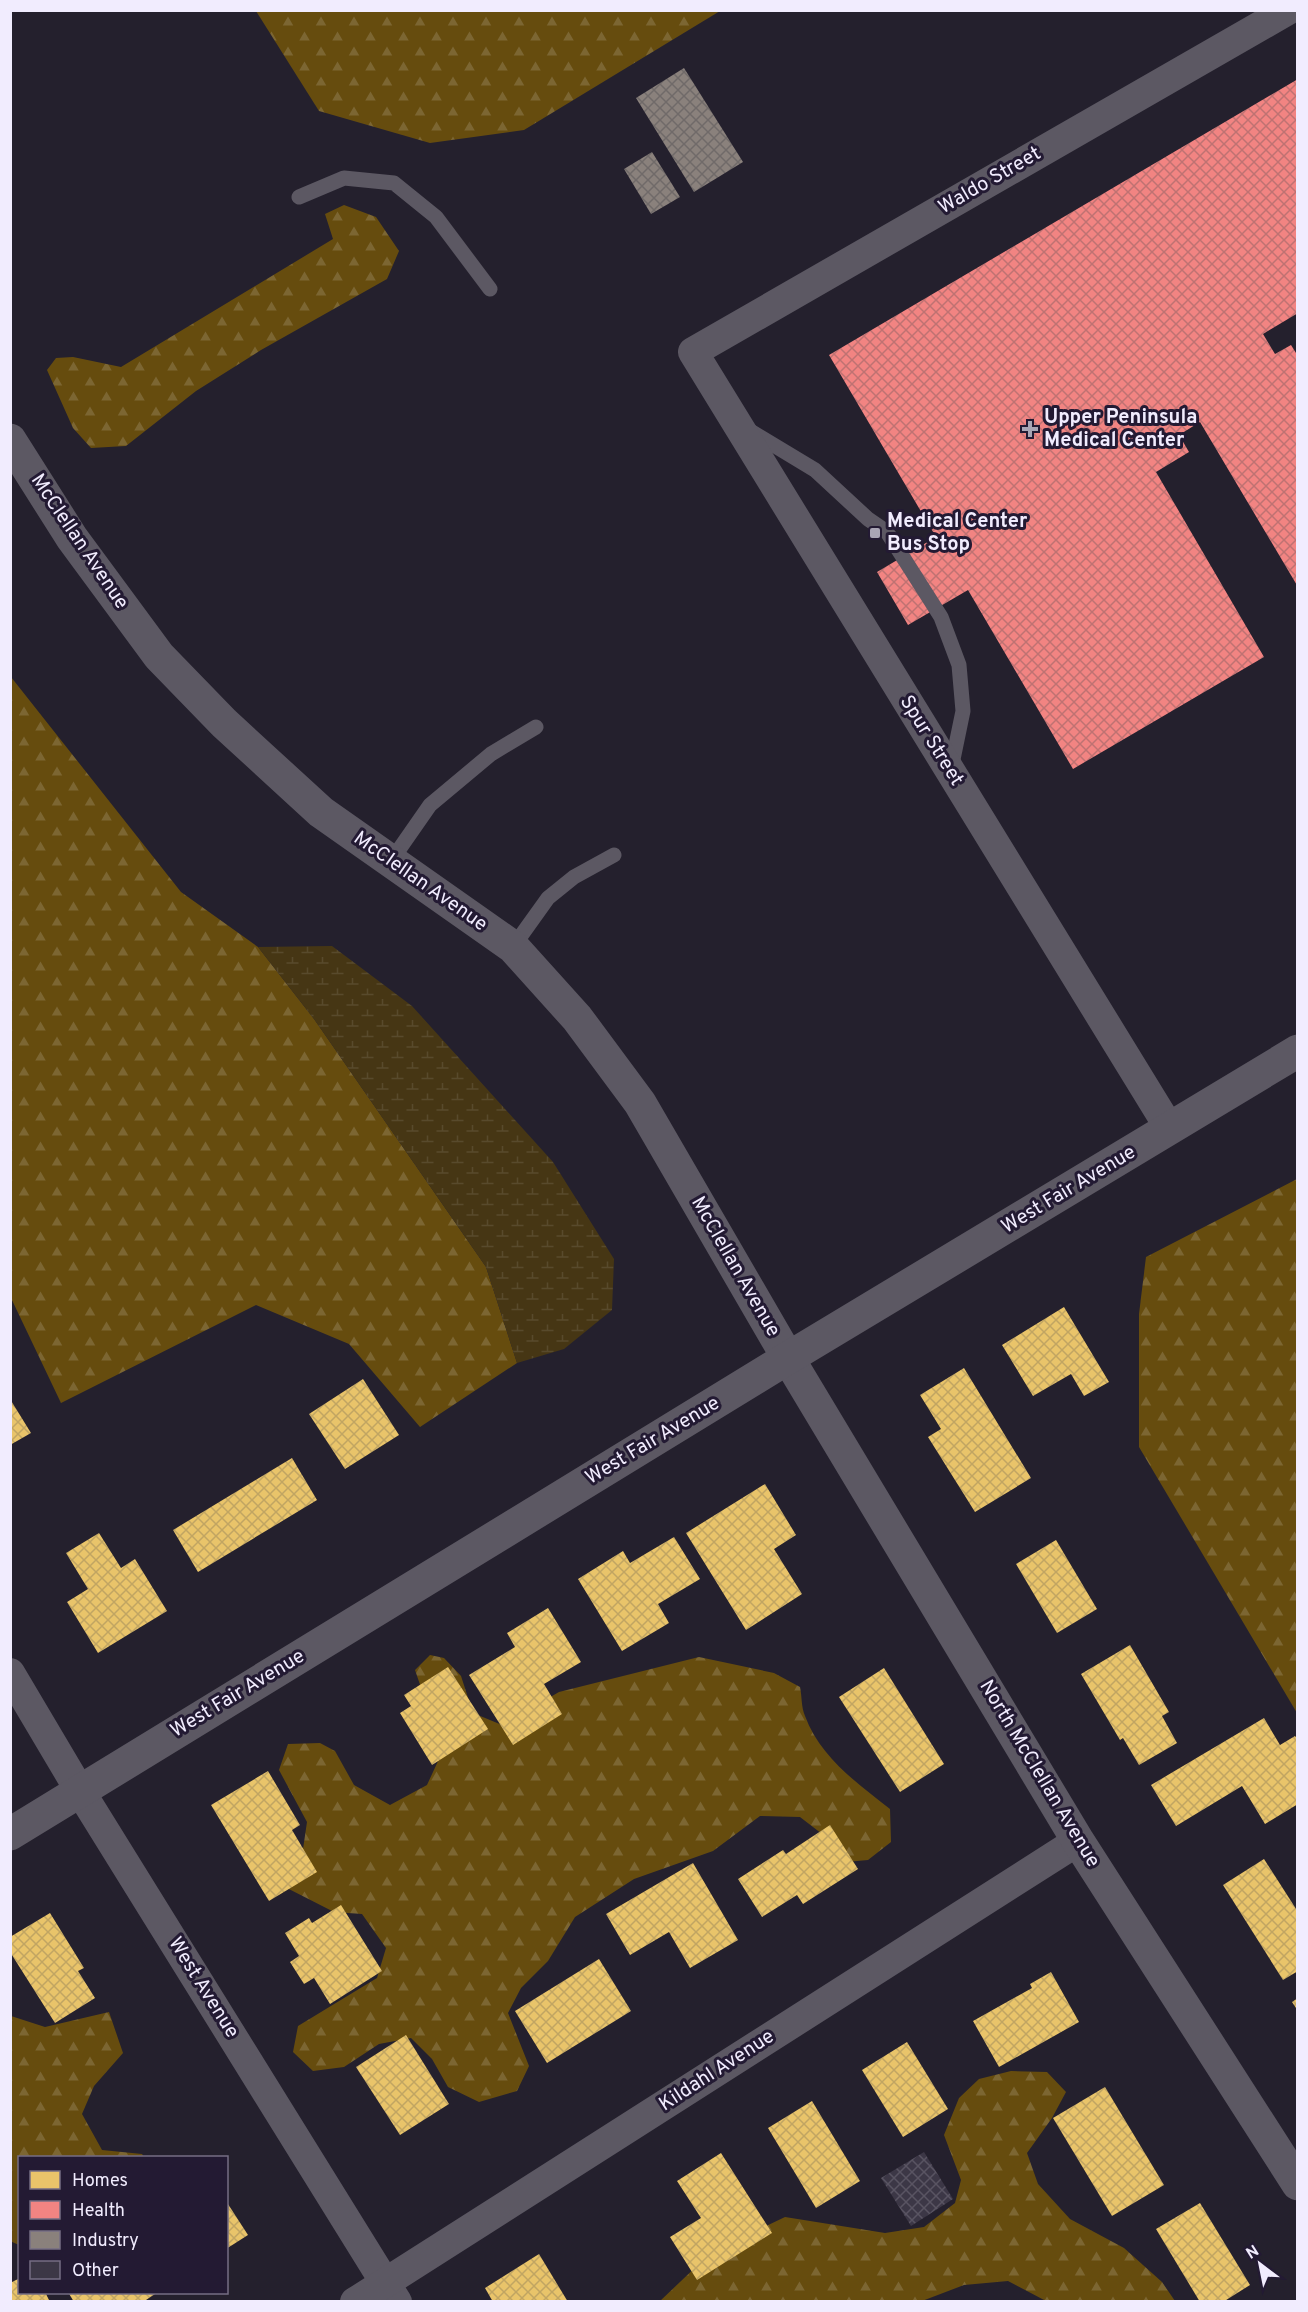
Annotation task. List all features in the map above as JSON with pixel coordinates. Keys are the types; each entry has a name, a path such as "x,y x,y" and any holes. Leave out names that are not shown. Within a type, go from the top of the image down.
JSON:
{"main road":[{"name":"McClellan Avenue","path":"10,440 72,538 159,656 224,723 321,812 513,947 577,1018 640,1102 788,1358"},
{"name":"West Fair Avenue","path":"10,1834 788,1358 1298,1051"},
{"name":"North McClellan Avenue","path":"788,1358 1078,1841 1298,2184"}],"street":[{"name":"Waldo Street","path":"693,352 1288,10"},
{"name":"Spur Street","path":"693,352 1170,1129"},
{"name":"West Avenue","path":"10,1673 80,1791 391,2292"},
{"name":"Kildahl Avenue","path":"355,2301 391,2292 1078,1841"}],"lane":[{"path":"299,197 344,178 394,183 436,217 490,290"},
{"path":"736,423 815,470 868,519 888,532 900,549 941,617 959,665 963,711 951,772"},
{"path":"390,861 430,805 491,754 536,728"},
{"path":"513,947 548,898 574,877 615,855"}],"green space":[{"path":"256,11 720,11 524,130 430,143 319,111"},
{"path":"344,205 376,217 399,251 387,279 261,350 196,391 126,446 91,448 73,428 47,370 56,358 73,357 121,367 333,239 325,214"},
{"path":"11,677 181,892 258,947 314,1019 486,1267 517,1363 420,1427 349,1344 256,1305 61,1403 11,1298"},
{"path":"332,946 412,1006 553,1162 614,1259 612,1310 564,1349 517,1363 486,1267 314,1019 258,947"},
{"path":"1297,1179 1297,1713 1139,1447 1139,1314 1146,1257"},
{"path":"430,1655 444,1658 461,1676 473,1713 502,1725 559,1692 699,1657 774,1673 800,1687 805,1716 812,1731 830,1757 890,1809 891,1842 868,1860 835,1863 826,1837 800,1817 760,1816 713,1851 634,1879 575,1917 548,1961 521,1988 508,2013 529,2066 517,2091 479,2102 448,2087 432,2059 411,2038 379,2044 344,2067 313,2071 293,2052 298,2026 377,1978 386,1948 362,1914 334,1912 281,1885 302,1856 307,1822 279,1770 288,1744 320,1743 335,1751 354,1785 390,1805 427,1785 439,1759 429,1711 415,1670"},
{"path":"109,2012 123,2053 94,2086 82,2114 102,2150 143,2156 18,2156 18,2245 10,2241 11,2016 45,2027"},
{"path":"1011,2071 1047,2072 1066,2092 1052,2118 1027,2153 1038,2184 1070,2219 1124,2248 1162,2282 1175,2301 1046,2301 1008,2281 964,2285 922,2301 659,2302 701,2262 741,2238 785,2217 885,2233 924,2227 955,2203 961,2180 944,2135 959,2098 979,2079"}],"building: Homes":[{"path":"1064,1307 1109,1382 1084,1396 1071,1374 1033,1396 1002,1345"},
{"path":"964,1368 1031,1478 975,1512 928,1437 941,1429 920,1395"},
{"path":"363,1379 399,1435 345,1469 309,1414"},
{"path":"10,1399 31,1433 10,1445"},
{"path":"292,1458 317,1500 198,1572 173,1530"},
{"path":"765,1484 796,1535 774,1549 802,1594 746,1630 686,1533"},
{"path":"99,1533 121,1568 135,1559 167,1611 98,1653 67,1602 88,1589 66,1553"},
{"path":"674,1537 700,1579 658,1604 669,1623 622,1651 578,1579 623,1551 630,1563"},
{"path":"1056,1540 1097,1609 1057,1633 1016,1564"},
{"path":"548,1608 581,1662 544,1684 562,1714 513,1745 469,1675 515,1647 507,1633"},
{"path":"1130,1645 1169,1712 1162,1716 1177,1743 1139,1765 1123,1738 1120,1740 1081,1674"},
{"path":"448,1667 488,1729 432,1765 400,1713 411,1706 404,1695"},
{"path":"884,1668 944,1764 900,1792 839,1697"},
{"path":"1264,1718 1280,1745 1295,1736 1298,1740 1298,1804 1265,1824 1242,1786 1176,1826 1151,1785"},
{"path":"268,1771 300,1825 292,1830 317,1872 269,1901 211,1805"},
{"path":"830,1825 858,1869 803,1904 797,1895 762,1917 738,1879 783,1850 786,1854"},
{"path":"1264,1859 1298,1912 1298,1971 1283,1980 1223,1885"},
{"path":"693,1863 738,1940 690,1968 669,1932 630,1955 606,1914"},
{"path":"341,1905 382,1971 330,2004 314,1978 304,1984 290,1962 299,1956 285,1933 309,1918 312,1923"},
{"path":"50,1913 84,1968 78,1971 95,1998 55,2023 10,1952 10,1937"},
{"path":"599,1959 631,2011 547,2063 515,2011"},
{"path":"1051,1972 1079,2022 999,2067 973,2021 1032,1988 1030,1984"},
{"path":"1298,1998 1298,2011 1292,2002"},
{"path":"406,2035 449,2104 400,2135 356,2067"},
{"path":"907,2042 948,2109 903,2137 862,2070"},
{"path":"1105,2087 1164,2185 1112,2216 1053,2118"},
{"path":"812,2101 860,2181 816,2208 768,2128"},
{"path":"721,2153 772,2233 697,2280 670,2237 701,2218 677,2181"},
{"path":"1200,2203 1250,2285 1223,2302 1200,2302 1156,2229"},
{"path":"228,2204 248,2235 228,2248"},
{"path":"539,2254 568,2302 493,2302 485,2288"},
{"path":"18,2279 18,2294 46,2294 50,2302 10,2302 10,2283"},
{"path":"69,2294 155,2294 143,2302 74,2302"}],"building: Health":[{"name":"Upper Peninsula Medical Center","path":"1298,79 1298,313 1263,334 1275,354 1291,345 1296,353 1298,352 1298,587 1200,422 1179,435 1189,452 1156,472 1264,657 1073,769 968,590 908,625 877,572 936,537 829,355"}],"building: Industry":[{"path":"684,68 743,162 694,192 636,98"},
{"path":"652,152 680,197 651,214 624,169"}],"building: Other":[{"path":"924,2152 953,2199 911,2226 881,2178"}],"place":[{"name":"Upper Peninsula Medical Center","path":"1030,429"},
{"name":"Medical Center Bus Stop","path":"875,533"}]}
